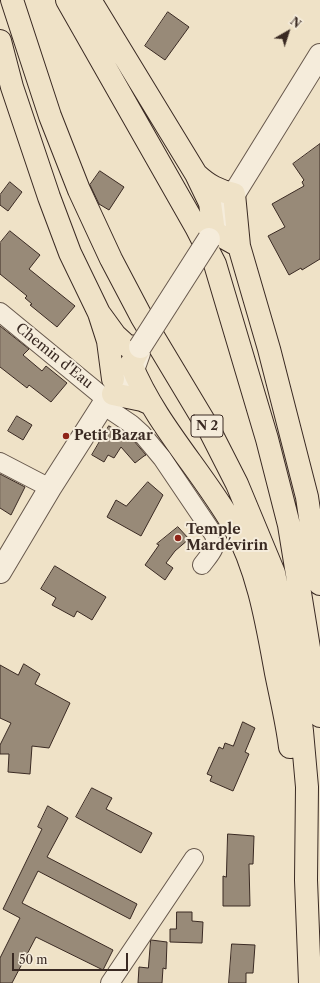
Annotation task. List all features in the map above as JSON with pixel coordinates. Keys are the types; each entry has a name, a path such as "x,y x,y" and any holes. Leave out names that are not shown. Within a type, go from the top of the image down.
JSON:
{"highway":[{"name":"N 2","path":"12,0 50,116 79,190 111,259 141,316 210,431 237,484 274,573 294,669 307,787 306,880 310,983"},
{"path":"67,0 196,227 215,264 267,439 289,525 320,716"},
{"path":"90,0 196,174 210,203 213,213 211,236 239,246"},
{"path":"0,41 12,87 49,197 70,252 99,313 108,341 109,394 142,400 151,404"},
{"path":"196,174 213,188 234,194 239,246 269,350 306,497 320,584"},
{"path":"99,313 115,335 126,346 140,347 131,364 133,370 151,404 219,501 234,527 246,554 261,602 288,735 306,880"}],"street":[{"path":"0,572 50,488 109,394 211,236 221,208 234,194 320,55"},
{"name":"Chemin d'Eau","path":"0,312 109,394 131,424 142,434 162,458 214,535 216,542 214,549 202,565"},
{"path":"109,394 123,384 133,370"},
{"path":"0,462 50,488"},
{"path":"110,983 194,858"}],"building":[{"path":"168,12 189,27 165,60 145,46"},
{"path":"320,144 320,259 302,270 301,268 289,275 268,236 285,227 272,204 304,186 302,182 304,180 293,164"},
{"path":"100,171 124,187 109,210 99,204 90,185"},
{"path":"10,182 22,192 8,211 0,205 0,195"},
{"path":"10,231 40,255 29,269 75,306 57,327 30,305 32,304 25,298 27,296 0,274 0,243"},
{"path":"0,326 29,349 23,355 42,371 46,366 67,383 51,402 29,385 27,388 0,367"},
{"path":"17,416 32,425 23,440 8,431"},
{"path":"109,426 122,433 125,432 146,455 135,463 121,447 114,458 108,455 104,462 92,455"},
{"path":"0,474 25,487 11,515 0,508"},
{"path":"148,482 163,495 141,536 107,517 116,500 126,506"},
{"path":"178,527 189,539 175,551 166,563 173,568 165,580 145,565 159,545 157,544"},
{"path":"55,566 106,597 92,620 77,611 74,617 52,605 56,598 41,589"},
{"path":"24,664 40,674 35,684 70,703 49,748 32,746 30,774 8,772 9,754 0,754 0,745 11,723 0,718 0,665 18,675"},
{"path":"243,722 255,728 245,752 249,754 233,791 210,781 212,776 207,774 219,747 223,749 225,743 233,746"},
{"path":"92,788 112,798 106,809 152,833 141,853 76,817"},
{"path":"48,806 68,818 47,857 137,904 130,919 38,871 22,903 113,950 103,970 36,937 12,983 0,983 0,958 20,918 3,909 42,829 38,827"},
{"path":"228,834 254,836 253,864 249,864 250,906 223,906 223,876 226,877"},
{"path":"177,912 192,912 192,921 203,922 202,943 170,942 170,929 176,929"},
{"path":"151,940 167,942 166,969 163,968 162,983 138,983 139,967 148,968"},
{"path":"232,944 255,945 253,973 246,973 246,983 229,983"}],"place":[{"name":"Petit Bazar","path":"66,436"},
{"name":"Temple Mardévirin","path":"178,538"}]}
